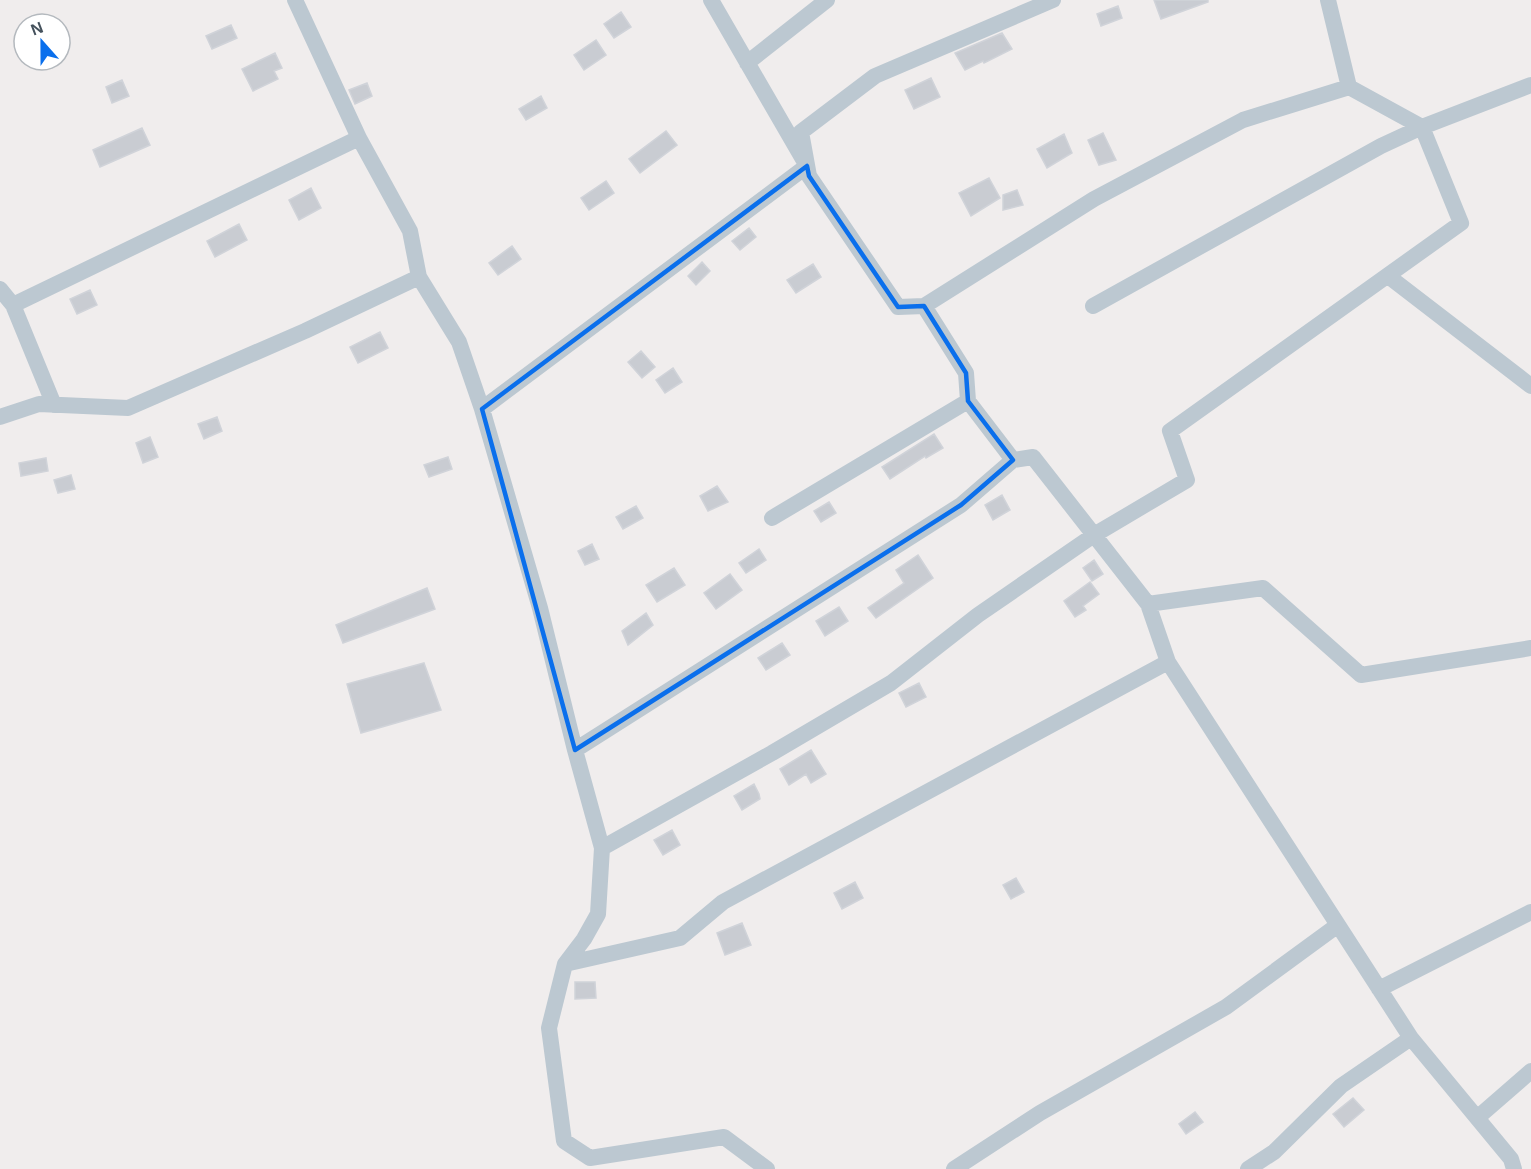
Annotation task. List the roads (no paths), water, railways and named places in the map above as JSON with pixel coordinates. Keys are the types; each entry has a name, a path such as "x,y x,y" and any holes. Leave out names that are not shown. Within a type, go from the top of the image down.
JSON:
{"street":[{"path":"295,0 359,138 410,231 419,277 459,342 482,409 540,608 602,848 598,914 584,939 565,964 549,1028 564,1141 590,1158 724,1137 768,1169"},
{"path":"711,0 807,166"},
{"path":"747,63 827,0"},
{"path":"602,848 772,753 891,682 978,615 1094,535 1187,480 1170,431 1461,223 1422,127 1349,87 1243,120 1094,199 924,306 898,307 809,176 801,132 875,76 1053,0"},
{"path":"1328,0 1349,87"},
{"path":"1094,306 1381,146 1422,127 1531,85"},
{"path":"13,305 359,138"},
{"path":"482,409 807,166"},
{"path":"1388,276 1531,386"},
{"path":"0,417 39,404 128,408 305,331 419,277"},
{"path":"0,289 13,305 54,405"},
{"path":"924,306 966,373 968,401 1014,460"},
{"path":"772,518 968,401"},
{"path":"575,750 961,505 1014,460 1033,457 1148,603 1168,662 1379,989 1411,1038 1511,1159 1514,1169"},
{"path":"1148,603 1263,588 1361,675 1531,648"},
{"path":"565,964 680,938 723,902 1168,662"},
{"path":"1379,989 1531,912"},
{"path":"954,1169 1040,1113 1226,1007 1338,925"},
{"path":"1248,1169 1274,1152 1341,1086 1411,1038"},
{"path":"1477,1118 1531,1071"}]}
